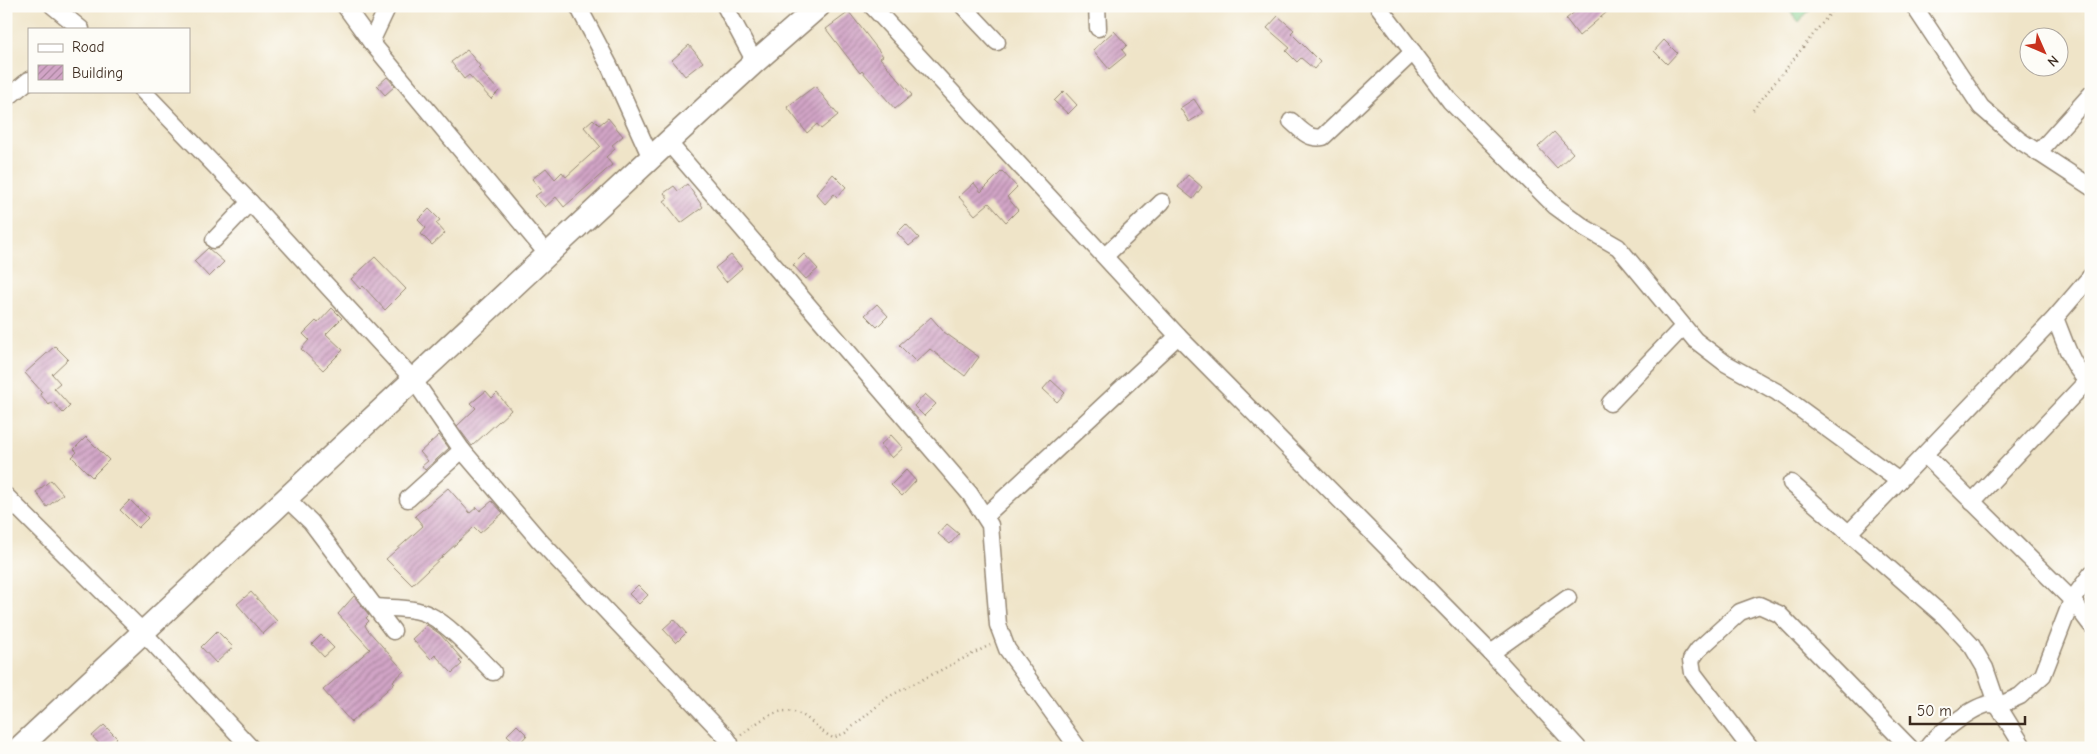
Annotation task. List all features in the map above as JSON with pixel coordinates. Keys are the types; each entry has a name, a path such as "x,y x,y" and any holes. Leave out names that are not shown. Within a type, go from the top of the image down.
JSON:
{"street":[{"path":"53,6 80,28"},
{"path":"345,6 371,42 548,255"},
{"path":"371,42 388,6"},
{"path":"578,6 609,65 651,158"},
{"path":"725,6 754,62"},
{"path":"19,748 142,631 754,62 819,6"},
{"path":"872,6 1178,336 1491,653 1578,748"},
{"path":"963,6 997,42"},
{"path":"1097,6 1098,28"},
{"path":"1378,6 1450,101 1555,206 1585,228 1618,247 1683,327 1711,354 1777,392 1900,481"},
{"path":"1914,6 1981,108 1998,124 2038,153 2091,186"},
{"path":"1291,121 1307,136 1315,139 1323,137 1413,52"},
{"path":"6,99 28,81"},
{"path":"144,92 250,202 413,379 462,450 539,540 730,743"},
{"path":"2038,153 2091,94"},
{"path":"668,142 970,494 985,516 990,525 998,625 1007,650 1078,748"},
{"path":"214,240 250,202"},
{"path":"1105,256 1162,202"},
{"path":"1850,533 2055,318 2091,276"},
{"path":"1972,502 2089,383 2069,353 2055,318"},
{"path":"1610,403 1683,327"},
{"path":"985,516 1178,336"},
{"path":"408,499 462,450"},
{"path":"1925,455 2072,600 2091,625"},
{"path":"1791,482 1946,618 1972,646 1985,668 1998,706 2024,748"},
{"path":"6,496 142,631 251,748"},
{"path":"286,498 312,522 393,631"},
{"path":"1927,748 1948,727 1965,716 1990,704 1998,706 2020,696 2043,674 2072,600 2091,574"},
{"path":"1491,653 1568,598"},
{"path":"1750,748 1693,673 1691,660 1698,650 1740,612 1759,605 1779,614 1910,748"},
{"path":"376,607 418,611 429,615 442,624 493,672"}],"path":[{"path":"1753,110 1836,6"},
{"path":"730,743 776,711 791,710 806,717 833,738 844,732 888,697 1003,639"}],"green space":[{"path":"1785,6 1813,6 1799,22"}],"building":[{"path":"1582,6 1614,6 1579,36 1566,19"},
{"path":"849,12 883,56 880,58 912,95 895,109 862,71 860,73 826,29"},
{"path":"1278,16 1294,30 1291,33 1320,62 1314,69 1301,58 1297,62 1286,51 1290,48 1267,28"},
{"path":"1114,31 1127,45 1122,50 1126,55 1109,69 1093,50"},
{"path":"1664,40 1677,53 1667,64 1654,51"},
{"path":"689,45 703,62 685,76 672,60"},
{"path":"467,50 480,66 478,68 499,91 491,99 469,75 464,79 451,62"},
{"path":"387,77 395,86 385,95 377,86"},
{"path":"815,86 838,115 821,129 817,124 807,133 787,107"},
{"path":"1064,91 1077,105 1068,114 1054,101"},
{"path":"1194,99 1203,113 1189,122 1180,108"},
{"path":"608,118 623,136 612,145 615,149 606,157 612,165 564,207 556,197 545,207 535,196 542,191 532,179 546,168 555,179 562,172 566,177 600,146 584,127 593,119 599,125"},
{"path":"1554,132 1573,153 1557,168 1538,147"},
{"path":"1002,171 1017,187 1007,197 1018,210 1006,222 989,203 975,215 959,197 974,183 981,192"},
{"path":"833,174 846,187 837,197 834,194 825,204 816,194"},
{"path":"1188,175 1202,187 1193,199 1178,187"},
{"path":"687,184 703,207 681,223 664,201 668,198 664,193 674,186 678,191"},
{"path":"429,209 440,220 436,223 445,233 432,245 421,234 426,228 418,220"},
{"path":"906,224 919,238 909,246 897,233"},
{"path":"208,248 224,262 209,277 194,261"},
{"path":"804,254 818,269 806,279 793,265"},
{"path":"731,255 742,268 726,282 715,268"},
{"path":"375,257 406,289 385,310 363,286 360,289 351,279"},
{"path":"877,304 888,316 877,327 865,315"},
{"path":"332,308 342,318 326,334 343,350 323,370 301,349 309,340 303,334 316,321 318,323"},
{"path":"931,317 944,332 979,357 965,376 930,349 916,362 899,345"},
{"path":"55,346 68,359 52,374 60,383 54,388 70,406 63,413 53,402 49,405 40,394 42,392 25,373"},
{"path":"1051,380 1065,393 1057,402 1043,389"},
{"path":"486,391 492,398 497,393 511,410 472,446 457,426 476,408 471,403"},
{"path":"925,394 936,404 924,416 914,406"},
{"path":"439,435 449,448 425,470 422,466 428,461 420,452"},
{"path":"891,435 903,448 892,458 880,445"},
{"path":"86,437 109,460 92,477 72,457 77,452 74,449"},
{"path":"906,470 916,481 902,496 891,485"},
{"path":"51,480 63,494 47,507 36,492"},
{"path":"448,488 470,513 477,507 480,511 492,501 503,513 480,533 474,527 412,585 386,559 423,526 415,516"},
{"path":"130,500 148,518 138,528 120,510"},
{"path":"947,524 959,534 950,544 938,534"},
{"path":"638,585 648,595 639,604 629,594"},
{"path":"251,592 277,621 263,634 237,604"},
{"path":"354,596 369,615 366,618 369,621 365,625 367,629 404,671 393,681 395,683 351,722 323,690 370,649 338,614"},
{"path":"674,619 686,633 676,643 663,629"},
{"path":"427,625 440,634 462,659 459,661 462,664 452,673 435,655 431,659 412,639"},
{"path":"217,631 233,647 216,663 201,647"},
{"path":"321,635 334,648 324,657 312,644"},
{"path":"104,725 117,738 107,748 103,748 92,736"},
{"path":"517,725 527,735 518,745 507,735"}]}
